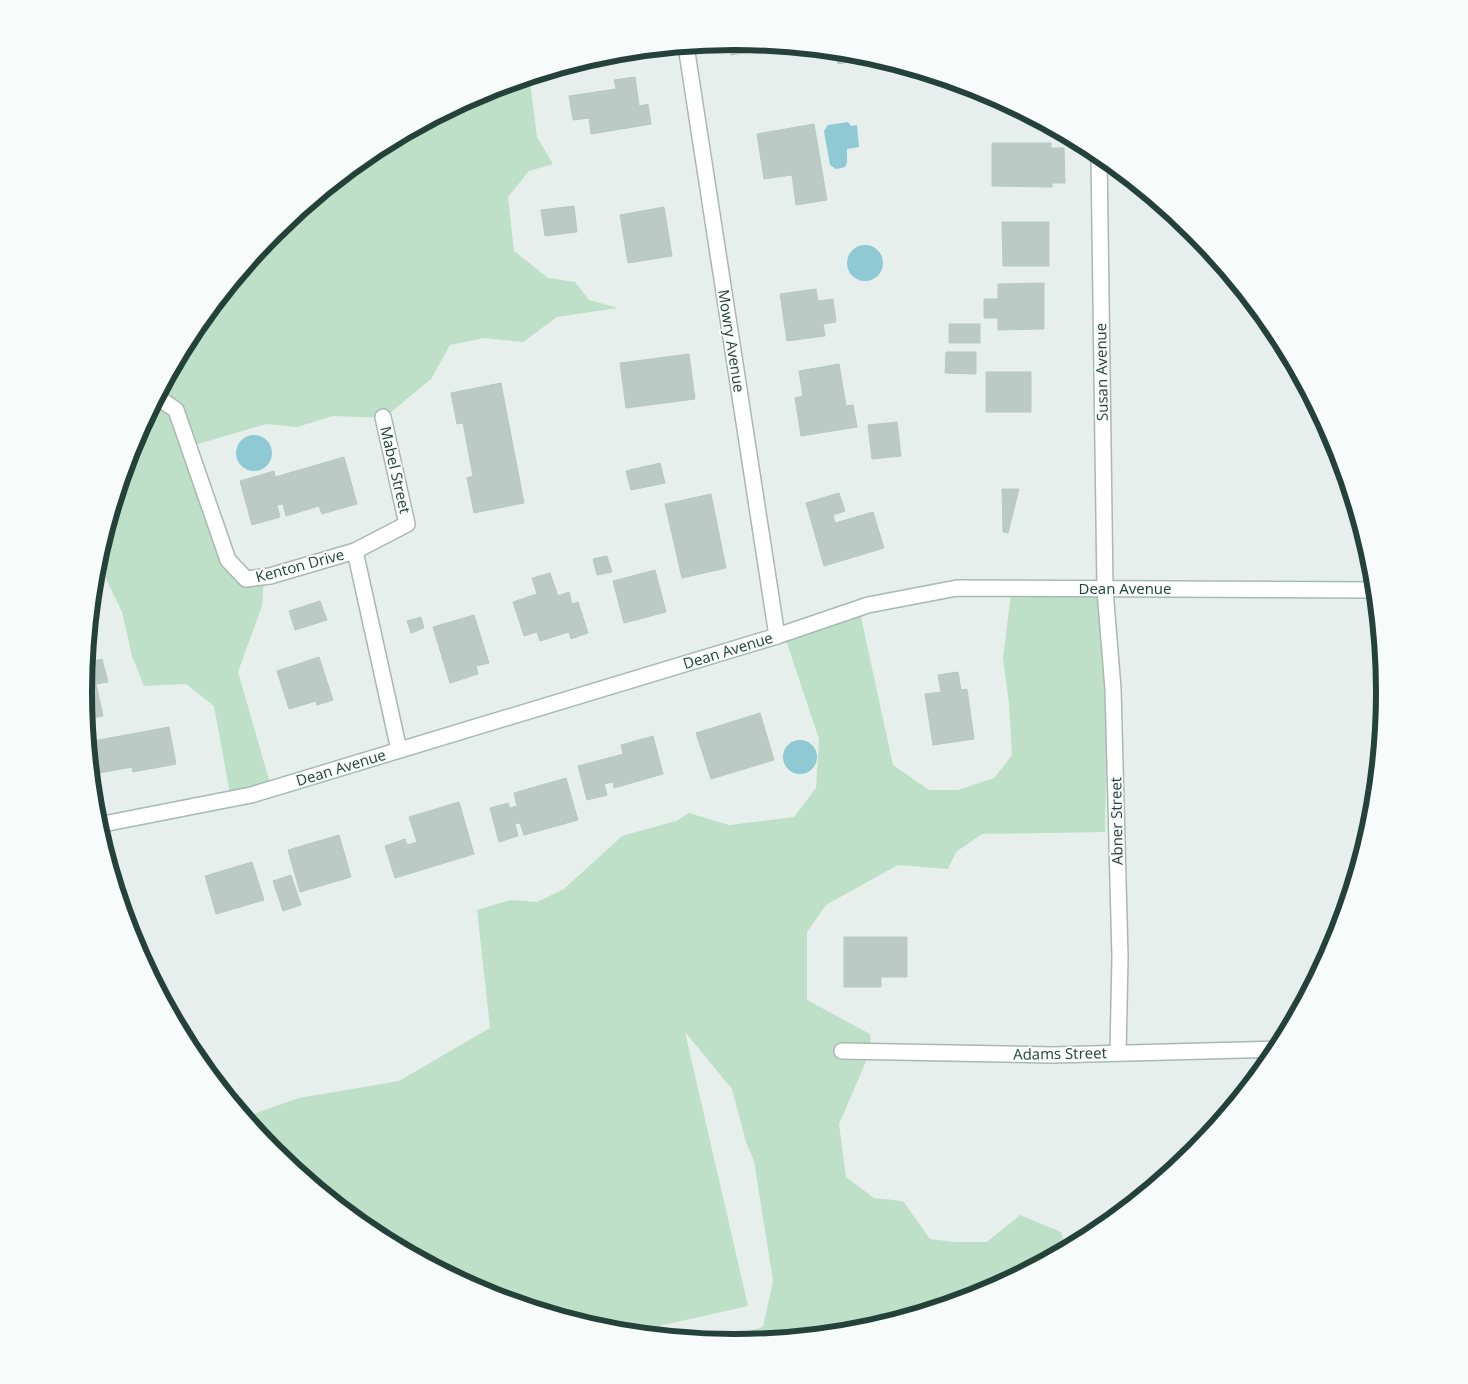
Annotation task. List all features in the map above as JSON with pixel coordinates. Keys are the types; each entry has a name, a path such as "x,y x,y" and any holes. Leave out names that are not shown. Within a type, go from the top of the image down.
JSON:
{"street":[{"name":"Mowry Avenue","path":"687,51 777,636"},
{"name":"Susan Avenue","path":"1099,164 1105,590"},
{"name":"Kenton Drive","path":"161,402 176,410 228,560 246,579 270,576 355,551 399,750"},
{"name":"Mabel Street","path":"355,551 407,524 383,417"},
{"name":"Dean Avenue","path":"106,824 252,796 777,636 868,605 957,588 1368,590"},
{"name":"Abner Street","path":"1105,590 1113,689 1117,811 1120,957 1118,1053"},
{"name":"Adams Street","path":"842,1052 1052,1055 1268,1049"}],"green space":[{"path":"530,83 537,137 553,164 529,171 508,197 514,251 548,278 575,282 589,300 618,308 557,317 523,342 484,338 450,345 431,379 384,418 333,416 297,427 266,424 188,447 229,572 238,577 264,576 262,606 238,672 272,790 231,799 214,706 186,684 144,686 132,656 122,612 103,573 126,486 158,408 200,335 225,301 280,238 311,209 377,158 450,116"},
{"path":"1109,591 1105,832 982,834 956,852 948,869 898,865 826,905 807,932 807,1000 870,1034 871,1050 839,1124 846,1177 874,1198 903,1201 930,1239 955,1242 987,1242 1020,1215 1061,1232 1065,1242 1018,1268 980,1285 900,1312 818,1329 738,1334 763,1327 773,1281 754,1161 746,1142 732,1089 685,1032 748,1306 659,1326 671,1331 650,1329 609,1322 528,1300 450,1268 377,1226 343,1201 311,1175 251,1115 299,1098 399,1081 490,1028 477,910 510,900 537,902 564,889 622,836 676,821 689,813 729,825 794,817 816,788 819,739 786,640 854,614 861,617 893,765 929,790 958,790 994,778 1012,755 1009,704 1003,658 1011,594"}],"water":[{"path":"848,122 851,126 857,125 859,147 847,149 845,167 836,169 830,165 824,131 828,125"},
{"path":"865,245 872,246 878,250 882,256 882,270 878,276 872,280 865,281 858,280 852,276 848,270 847,263 848,256 852,250 858,246"},
{"path":"254,435 261,436 267,440 271,446 271,460 267,466 261,470 254,471 247,470 241,466 237,460 236,453 237,446 241,440 247,436"},
{"path":"800,740 807,741 812,745 816,750 816,764 812,769 807,773 800,774 793,773 788,769 784,764 783,757 784,750 788,745 793,741"}],"building":[{"path":"730,50 760,51 731,55"},
{"path":"837,58 854,61 838,64"},
{"path":"635,77 639,106 648,104 651,124 591,134 589,118 573,120 569,96 616,89 614,80"},
{"path":"814,124 827,200 796,205 792,175 764,179 757,134"},
{"path":"992,143 1051,143 1051,148 1064,148 1065,183 1052,183 1052,187 992,186"},
{"path":"574,206 577,232 545,236 541,210"},
{"path":"664,207 672,256 628,263 620,215"},
{"path":"1002,222 1049,222 1049,266 1003,266"},
{"path":"1044,283 1044,329 998,330 998,318 984,318 984,299 998,299 998,284"},
{"path":"816,289 818,301 833,299 836,322 823,324 825,336 787,341 780,294"},
{"path":"949,324 980,324 980,343 949,343"},
{"path":"946,352 976,352 976,374 945,373"},
{"path":"689,354 695,399 626,408 620,363"},
{"path":"839,364 846,406 853,405 857,427 801,436 795,398 803,396 799,371"},
{"path":"986,372 1031,372 1031,412 986,412"},
{"path":"501,383 524,503 474,513 467,478 473,476 463,423 457,424 451,393"},
{"path":"897,422 901,456 872,459 868,425"},
{"path":"344,457 357,504 322,514 319,506 286,516 283,504 277,505 280,517 252,525 240,481 274,471 275,477"},
{"path":"660,463 665,483 631,490 626,471"},
{"path":"1002,489 1019,489 1008,533 1003,532"},
{"path":"839,493 845,511 833,515 835,523 873,512 884,548 824,566 806,503"},
{"path":"711,494 726,568 682,578 665,504"},
{"path":"607,556 612,572 597,575 593,559"},
{"path":"655,570 666,612 624,623 613,581"},
{"path":"550,573 558,596 569,592 572,604 578,602 588,633 571,639 569,632 540,641 537,632 524,636 513,602 537,594 532,578"},
{"path":"320,601 327,620 295,630 289,611"},
{"path":"474,615 489,663 476,666 478,674 450,683 433,627"},
{"path":"421,617 424,628 411,633 407,621"},
{"path":"319,657 333,700 317,705 316,701 289,709 277,671"},
{"path":"102,659 108,682 96,684 103,716 93,718 92,692 93,661"},
{"path":"958,672 961,690 967,689 974,739 933,745 925,694 941,692 938,675"},
{"path":"760,713 774,760 711,779 696,733"},
{"path":"169,727 176,764 133,772 132,767 99,773 96,766 94,741"},
{"path":"653,736 663,774 614,788 613,782 604,784 607,795 587,800 578,766 623,754 621,745"},
{"path":"566,778 578,820 524,835 520,823 515,824 518,836 499,842 490,808 508,803 510,808 517,806 514,793"},
{"path":"459,802 474,854 395,878 385,846 405,839 407,845 417,842 409,817"},
{"path":"339,835 351,877 300,892 288,850"},
{"path":"252,862 264,900 216,914 205,876"},
{"path":"291,875 301,905 283,911 273,881"},
{"path":"844,937 907,937 907,977 881,977 881,987 844,987"}]}
